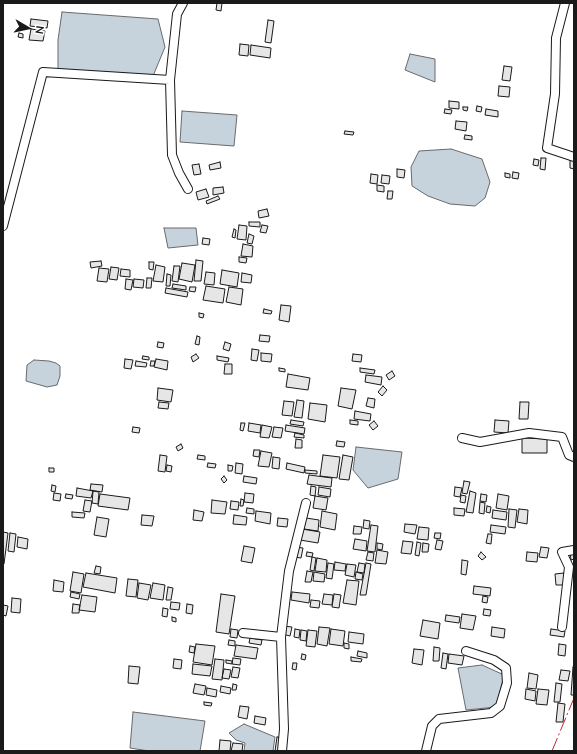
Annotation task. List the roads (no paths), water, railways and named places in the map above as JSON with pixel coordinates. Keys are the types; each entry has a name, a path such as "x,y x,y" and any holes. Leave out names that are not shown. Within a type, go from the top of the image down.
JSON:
{"street":[{"path":"183,3 177,14 170,80 172,155 179,173 188,189"},
{"path":"565,3 556,38 555,94 547,148 574,157"},
{"path":"3,226 43,72 170,80"},
{"path":"462,438 480,442 529,433 562,437 569,455 574,457"},
{"path":"282,751 284,729 281,637 290,571 306,503"},
{"path":"562,627 568,567 562,552 574,550"},
{"path":"243,633 281,637"},
{"path":"426,751 432,726 439,719 491,713 500,706 506,683 506,668 494,660 466,651"}]}
